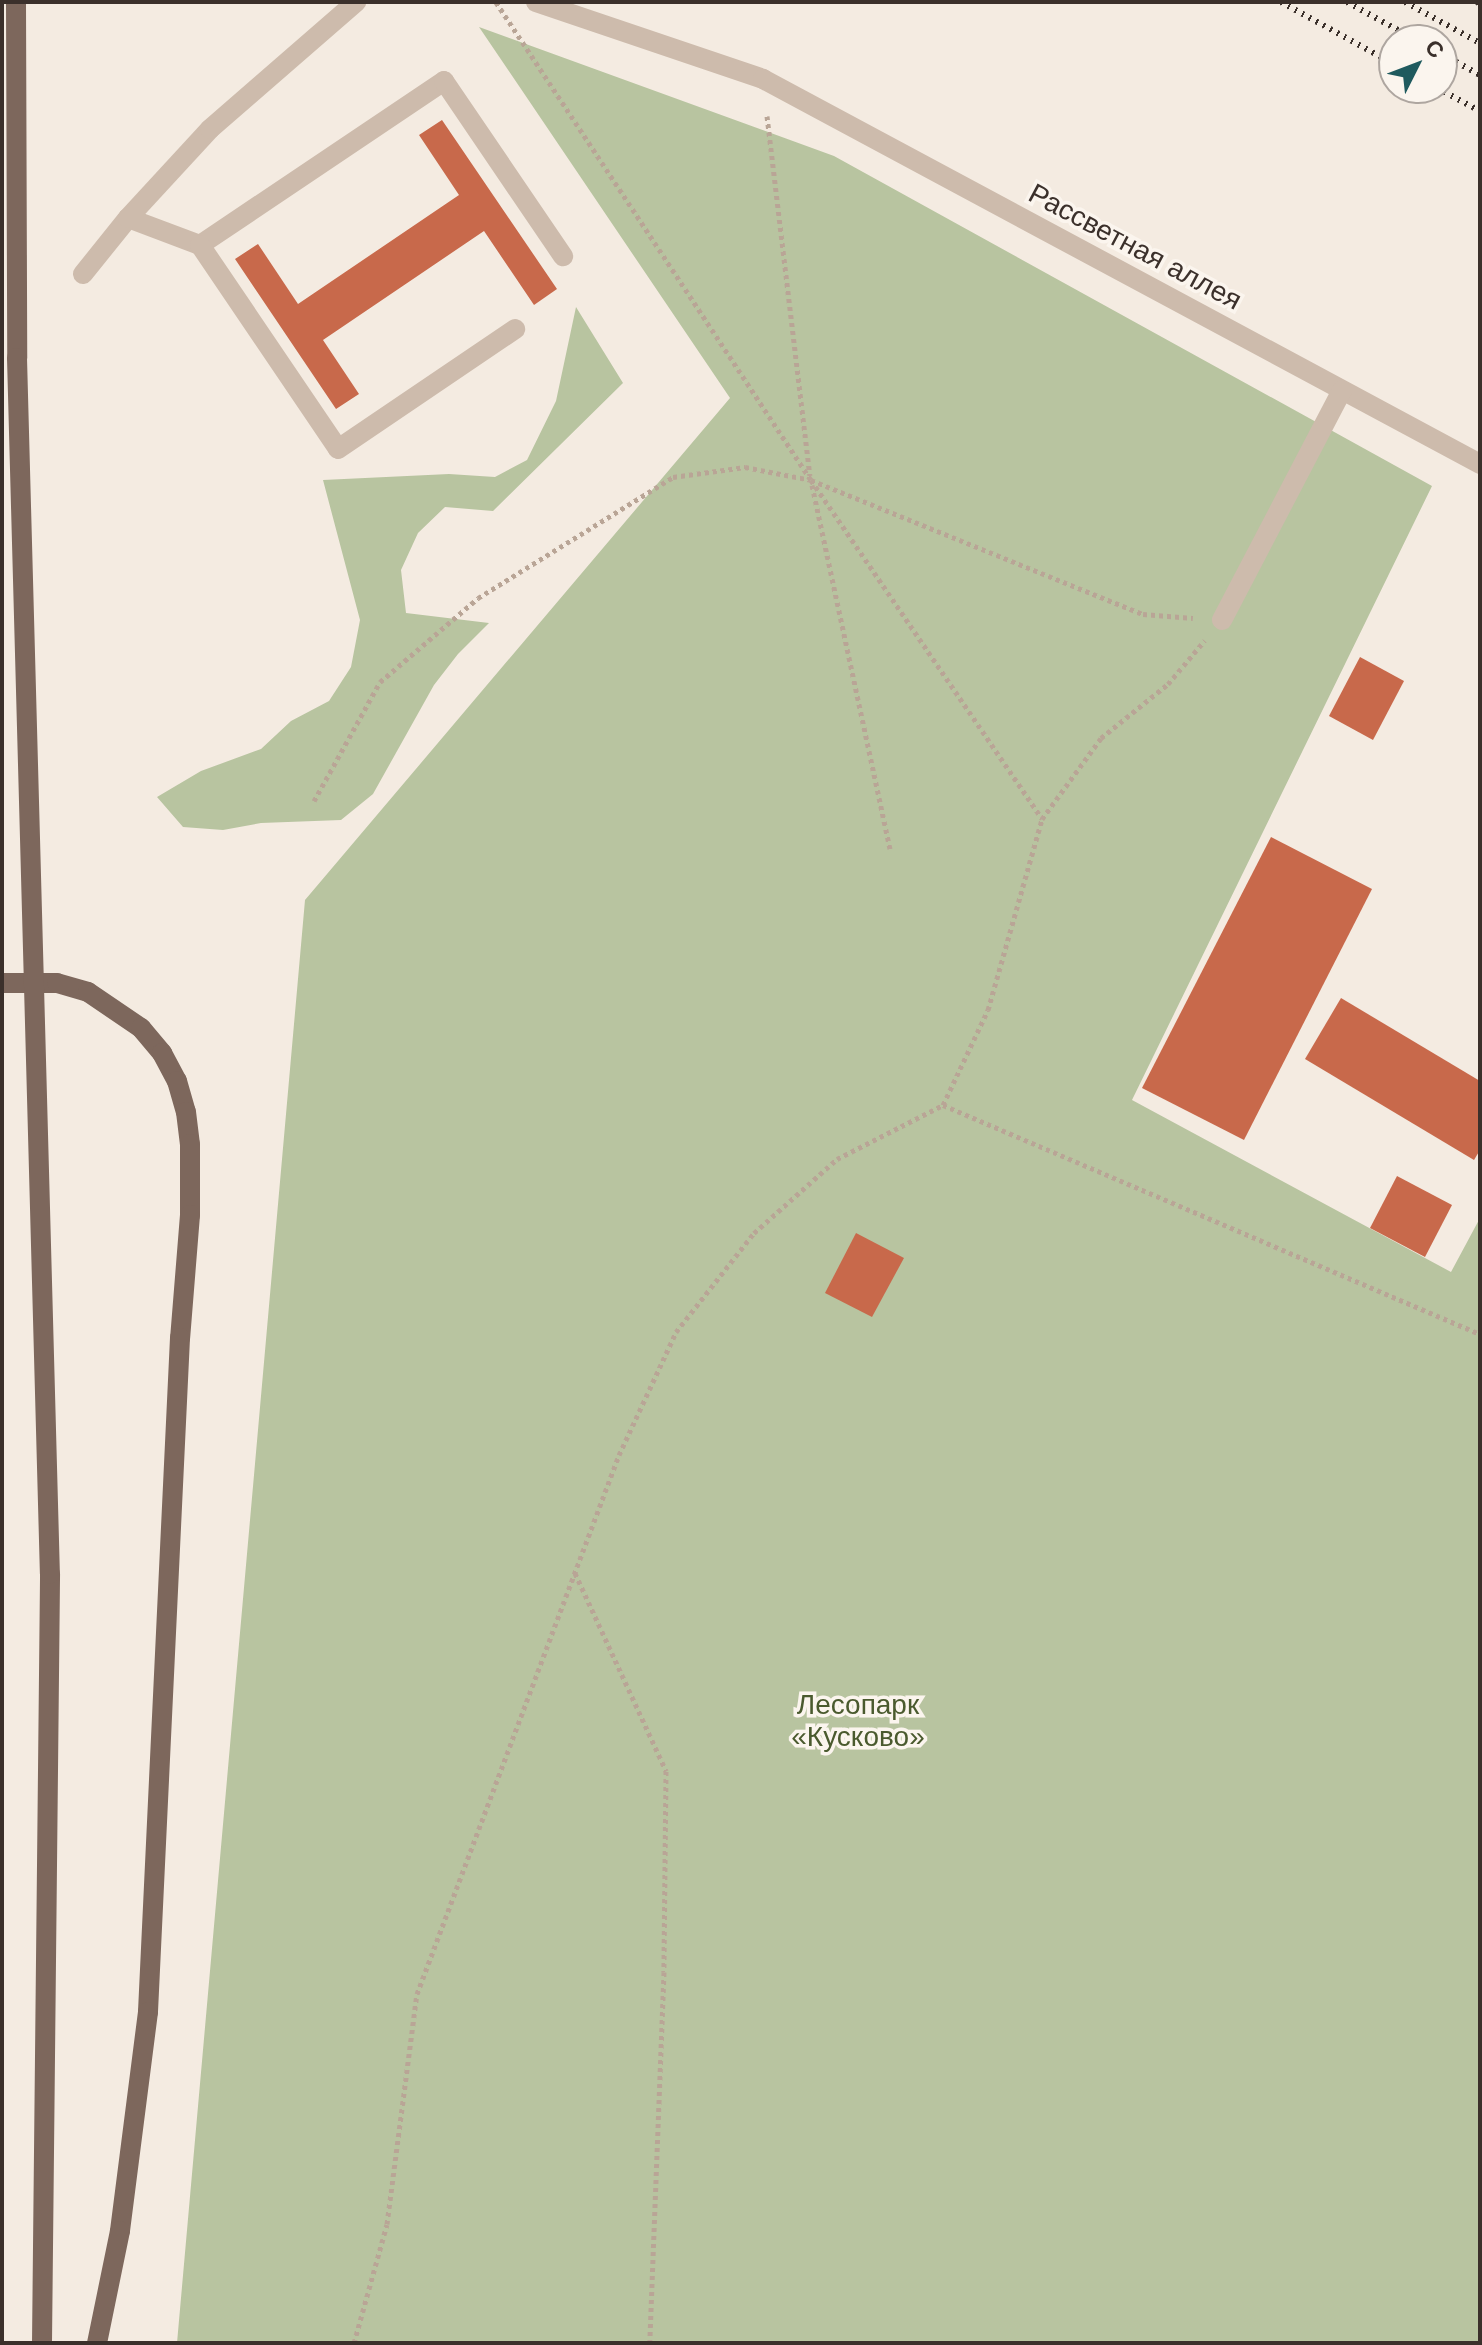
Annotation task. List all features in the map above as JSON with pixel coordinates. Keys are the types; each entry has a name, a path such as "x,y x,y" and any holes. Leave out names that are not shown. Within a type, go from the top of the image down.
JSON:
{"main road":[{"path":"16,2 17,358 50,1574 42,2343"},
{"path":"2,983 57,983 88,992 141,1028 162,1053 177,1081 186,1112 190,1144 190,1215 180,1338 148,2012 120,2231 97,2343"}],"street":[{"path":"83,274 128,218 210,129 356,2"},
{"name":"Рассветная аллея","path":"536,2 763,79 1480,464"},
{"path":"200,245 444,81 563,256"},
{"path":"128,218 200,245 338,449 515,329"},
{"path":"1222,620 1342,390"}],"path":[{"path":"496,2 811,480 1042,819"},
{"path":"763,79 811,480 890,849"},
{"path":"314,801 380,682 478,598 673,477 745,467 811,480 1143,614 1222,620"},
{"path":"354,2343 387,2224 417,1994 619,1455 676,1332 754,1233 837,1159 943,1105 988,1010 1042,819 1101,738 1168,684 1222,620"},
{"path":"943,1105 1480,1334"},
{"path":"575,1573 666,1771 664,1972 650,2343"}],"green space":[{"name":"Лесопарк «Кусково»","path":"479,27 834,156 1432,486 1132,1100 1451,1272 1480,1218 1480,2343 177,2343 305,900 730,398"},
{"path":"576,307 623,383 493,511 445,507 418,533 401,570 406,613 489,623 458,654 434,685 373,794 341,820 261,823 223,830 183,827 157,797 201,771 261,749 291,721 329,701 351,667 360,620 323,480 449,474 495,477 527,460 556,401"}],"building":[{"path":"442,120 557,289 534,305 484,231 323,340 359,394 336,409 235,259 258,244 298,304 459,195 419,135"},
{"path":"1360,657 1404,681 1373,740 1329,716"},
{"path":"1271,837 1372,889 1244,1140 1142,1088"},
{"path":"1341,998 1480,1081 1480,1150 1474,1160 1305,1059"},
{"path":"1397,1176 1452,1205 1425,1257 1370,1228"},
{"path":"856,1233 904,1258 872,1317 825,1293"}],"railway":[{"path":"1281,2 1378,55"},
{"path":"1347,2 1387,24"},
{"path":"1405,2 1480,43"},
{"path":"1458,63 1480,75"},
{"path":"1458,99 1480,111"}]}
